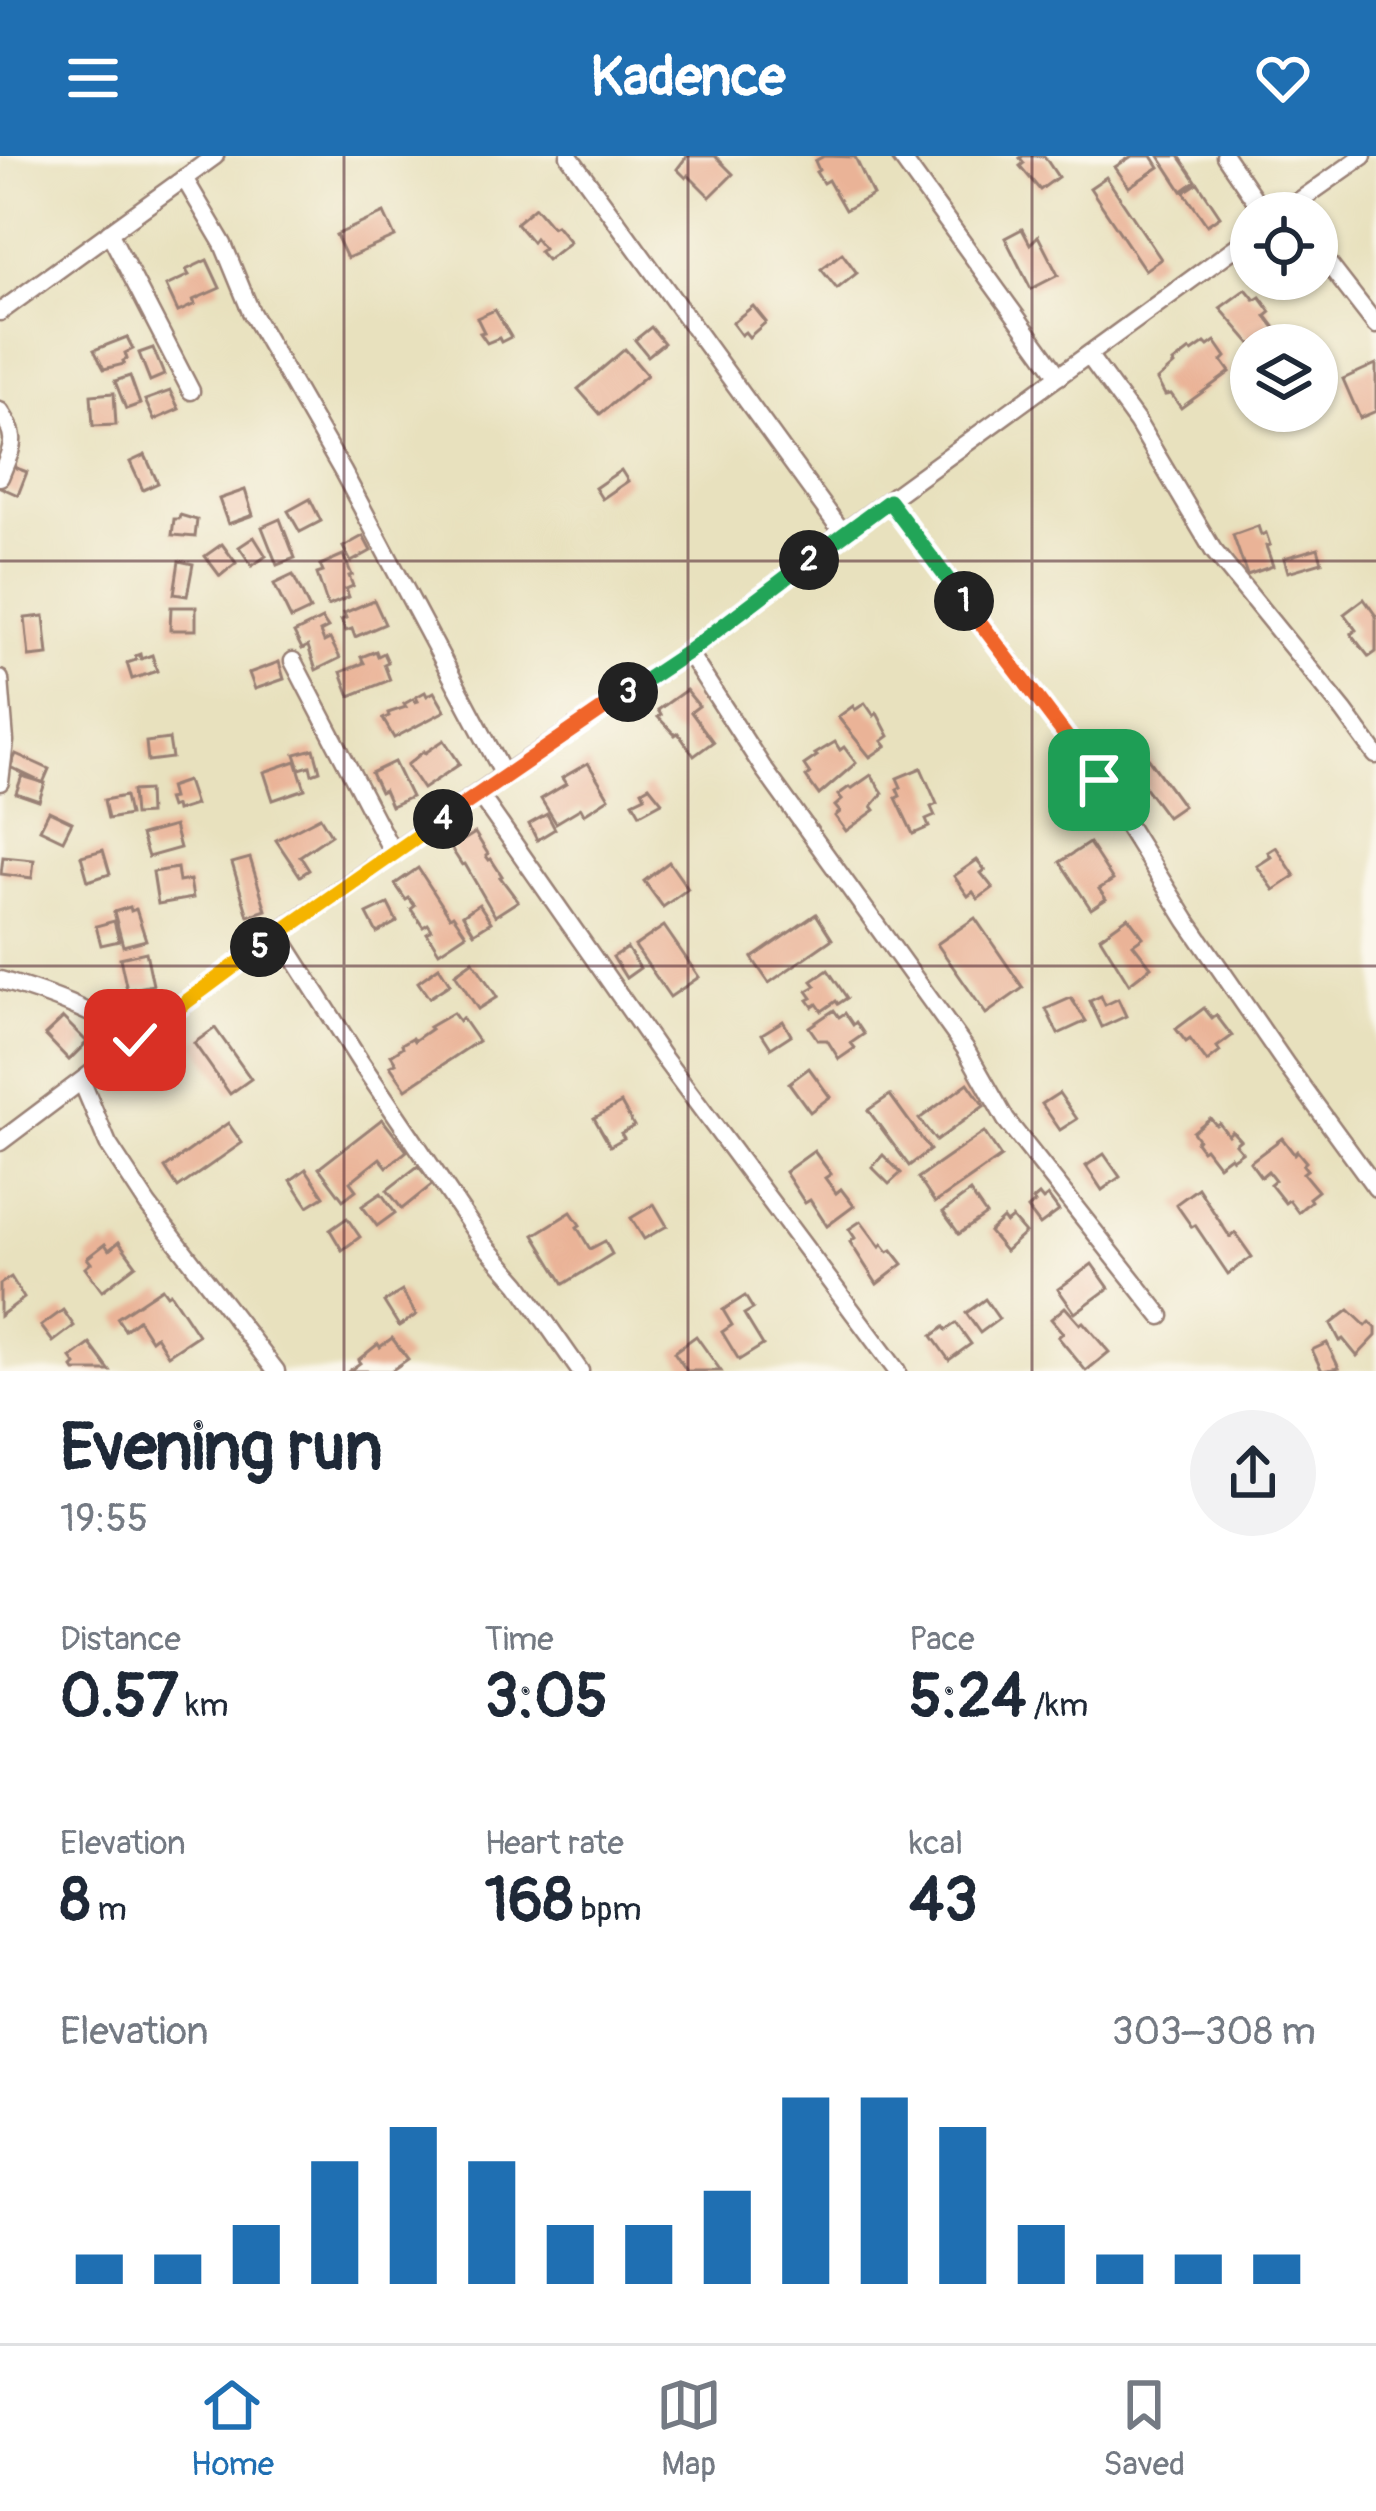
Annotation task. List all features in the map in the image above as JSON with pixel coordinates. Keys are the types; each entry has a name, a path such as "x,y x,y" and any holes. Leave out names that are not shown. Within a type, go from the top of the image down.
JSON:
{"street":[{"path":"0,312 215,156"},
{"path":"569,156 844,533"},
{"path":"900,156 1059,376"},
{"path":"1225,156 1250,192"},
{"path":"1314,192 1363,156"},
{"path":"184,178 224,244 251,312 343,472 504,776"},
{"path":"110,232 191,391"},
{"path":"0,1142 278,933 688,652 1230,252"},
{"path":"1338,276 1376,325"},
{"path":"1090,356 1137,422 1213,550 1376,755"},
{"path":"0,411 14,439 0,477"},
{"path":"889,501 1099,780 1186,921 1376,1188"},
{"path":"688,652 763,768 965,1048 1006,1120 1161,1316"},
{"path":"293,662 393,854"},
{"path":"0,679 5,741 0,782"},
{"path":"478,794 662,1057 897,1371"},
{"path":"278,933 483,1243 519,1284 580,1371"},
{"path":"0,980 91,1013 135,1040"},
{"path":"82,1082 108,1144 148,1205 276,1371"}],"building":[{"path":"687,156 715,156 733,174 710,197 677,169"},
{"path":"824,156 855,157 873,195 845,210 828,180 823,183 816,172 815,161"},
{"path":"1023,156 1044,156 1058,177 1040,190 1020,166"},
{"path":"1132,156 1152,156 1159,167 1129,187 1115,167"},
{"path":"1159,156 1179,156 1196,181 1182,191"},
{"path":"1106,177 1161,259 1145,270 1090,188"},
{"path":"1198,183 1220,216 1207,225 1184,192"},
{"path":"535,207 570,242 547,260 535,238 532,242 516,223"},
{"path":"384,213 395,237 347,258 336,235"},
{"path":"1022,229 1030,244 1038,236 1058,275 1031,289 1005,238"},
{"path":"842,253 857,273 837,289 821,269"},
{"path":"207,260 220,288 178,312 166,286"},
{"path":"1231,300 1262,300 1272,324 1234,324 1220,308"},
{"path":"753,306 766,322 749,337 745,332 741,335 732,323"},
{"path":"495,310 511,337 487,343 477,318"},
{"path":"651,327 664,343 648,356 635,340"},
{"path":"127,337 133,349 125,353 124,364 104,369 94,350"},
{"path":"1215,341 1230,372 1181,408 1171,394 1165,395 1157,380 1190,350"},
{"path":"153,348 164,375 150,381 139,353"},
{"path":"625,349 647,375 600,414 578,389"},
{"path":"1376,364 1376,411 1360,418 1343,379"},
{"path":"130,376 140,404 126,409 115,381"},
{"path":"170,391 179,409 154,420 145,400"},
{"path":"114,393 116,425 93,426 91,395"},
{"path":"145,455 158,483 143,490 130,462"},
{"path":"8,465 27,472 18,495 0,487"},
{"path":"621,470 628,481 602,499 595,488"},
{"path":"245,490 253,515 228,524 219,499"},
{"path":"310,499 321,521 300,532 288,511"},
{"path":"180,515 197,520 195,537 172,535 174,519"},
{"path":"280,519 295,558 277,565 262,527"},
{"path":"1258,526 1261,535 1266,533 1273,566 1247,575 1233,535"},
{"path":"363,536 371,551 351,562 343,547"},
{"path":"254,537 266,556 252,566 239,547"},
{"path":"222,544 236,563 220,576 205,556"},
{"path":"1318,548 1322,562 1288,572 1284,558"},
{"path":"343,555 353,586 346,589 349,597 328,606 317,574 323,572 320,565"},
{"path":"179,561 193,564 187,596 174,594"},
{"path":"293,575 310,610 291,619 274,584"},
{"path":"1364,599 1376,616 1376,652 1369,657 1351,634 1356,630 1344,614"},
{"path":"374,600 385,624 355,637 352,629 346,631 341,620 346,618 344,613"},
{"path":"171,607 196,607 196,630 170,630"},
{"path":"44,616 48,655 29,657 25,618"},
{"path":"322,619 328,628 320,632 324,642 330,639 340,658 316,670 308,646 302,649 294,633"},
{"path":"376,651 378,656 384,653 390,680 350,696 341,672 364,663 361,657"},
{"path":"140,654 141,659 152,655 157,671 132,679 127,663"},
{"path":"279,662 284,679 255,689 249,673"},
{"path":"686,690 699,706 691,712 713,742 694,756 678,733 658,717 658,710"},
{"path":"425,692 427,696 434,692 445,711 394,738 383,719 413,699 418,701 416,697"},
{"path":"865,703 874,716 877,713 889,736 882,741 886,746 870,757 838,717"},
{"path":"169,739 172,758 148,761 146,742"},
{"path":"444,740 460,764 423,789 407,765"},
{"path":"835,742 856,763 819,795 804,765"},
{"path":"314,749 320,771 312,774 310,766 300,769 295,754"},
{"path":"1142,750 1183,806 1167,817 1126,762"},
{"path":"16,754 49,769 43,783 10,767"},
{"path":"296,761 305,789 273,800 264,772"},
{"path":"394,762 411,797 391,806 371,773"},
{"path":"588,763 609,798 584,814 581,808 556,823 541,799 566,784 562,778"},
{"path":"921,768 937,804 931,807 935,816 926,820 929,827 913,834 896,798 901,787 897,778"},
{"path":"871,775 883,793 872,806 875,810 846,831 835,816 840,812 835,806 842,800 838,795"},
{"path":"22,776 45,783 39,801 16,793"},
{"path":"187,781 195,805 176,811 167,799 172,798 169,787"},
{"path":"649,786 662,802 640,814 633,802 645,796 642,790"},
{"path":"148,790 149,814 134,815 132,791"},
{"path":"125,796 129,815 108,819 104,800"},
{"path":"49,811 72,822 63,840 40,829"},
{"path":"547,814 555,829 537,840 529,824"},
{"path":"320,817 331,835 300,856 309,870 300,876 276,840"},
{"path":"174,826 180,848 148,857 141,835"},
{"path":"475,833 518,901 495,916 451,848"},
{"path":"1089,843 1113,880 1099,889 1106,899 1091,909 1060,862"},
{"path":"1276,847 1295,876 1274,890 1257,866"},
{"path":"103,850 110,874 88,881 81,856"},
{"path":"3,857 34,860 32,878 1,874"},
{"path":"250,858 266,910 248,916 232,863"},
{"path":"977,860 993,888 978,899 973,892 968,896 954,876"},
{"path":"669,862 688,889 663,907 644,881"},
{"path":"177,868 179,882 190,880 193,898 158,904 153,872"},
{"path":"418,868 466,934 439,952 427,933 432,930 428,924 423,927 411,909 415,906 395,884"},
{"path":"388,904 397,922 377,933 367,914"},
{"path":"479,904 491,922 474,933 463,915"},
{"path":"136,909 146,940 123,946 114,912"},
{"path":"816,914 832,939 769,983 752,958"},
{"path":"1128,917 1143,937 1133,944 1151,967 1129,984 1100,937"},
{"path":"975,918 1023,988 986,1014 937,944"},
{"path":"114,921 119,941 101,945 96,926"},
{"path":"664,926 699,977 670,997 635,946"},
{"path":"627,948 640,968 626,978 613,957"},
{"path":"146,952 153,985 127,990 120,958"},
{"path":"473,961 497,997 478,1009 455,974"},
{"path":"439,967 450,984 429,998 418,982"},
{"path":"828,970 847,998 822,1011 817,1004 813,1007 807,991"},
{"path":"1101,996 1105,1005 1118,999 1126,1016 1102,1027 1090,1001"},
{"path":"1071,998 1086,1021 1058,1034 1046,1009"},
{"path":"1204,1008 1232,1036 1207,1062 1176,1029"},
{"path":"834,1010 839,1017 845,1013 864,1034 839,1059 827,1040 818,1040 809,1027"},
{"path":"453,1013 478,1041 406,1089 390,1066 396,1063 391,1055"},
{"path":"63,1018 87,1042 69,1060 45,1035"},
{"path":"783,1021 791,1035 771,1048 762,1034"},
{"path":"215,1028 251,1079 230,1094 194,1043"},
{"path":"809,1068 830,1097 810,1112 789,1083"},
{"path":"968,1083 984,1106 936,1141 919,1119"},
{"path":"1059,1093 1077,1119 1060,1130 1042,1104"},
{"path":"890,1095 930,1150 909,1166 868,1110"},
{"path":"621,1103 634,1126 610,1146 594,1118"},
{"path":"1210,1118 1240,1140 1235,1144 1242,1152 1218,1165 1202,1150 1193,1132"},
{"path":"382,1119 407,1151 387,1167 380,1158 350,1182 356,1190 343,1200 319,1168"},
{"path":"228,1123 242,1143 178,1188 165,1168"},
{"path":"984,1132 1001,1157 935,1203 918,1178"},
{"path":"1282,1138 1306,1162 1303,1173 1318,1191 1298,1212 1270,1184 1275,1180 1268,1171 1261,1177 1250,1162"},
{"path":"814,1151 831,1174 825,1178 854,1206 827,1226 785,1172"},
{"path":"1104,1154 1120,1177 1102,1190 1086,1166"},
{"path":"883,1155 901,1173 889,1184 872,1167"},
{"path":"418,1166 433,1184 402,1209 387,1190"},
{"path":"306,1169 324,1196 308,1206 291,1180"},
{"path":"1198,1188 1230,1237 1235,1233 1252,1257 1228,1274 1176,1204"},
{"path":"970,1192 986,1215 959,1234 943,1212"},
{"path":"381,1193 395,1213 377,1226 362,1206"},
{"path":"1039,1195 1043,1200 1048,1196 1059,1211 1040,1225 1028,1209"},
{"path":"654,1204 667,1226 644,1239 631,1218"},
{"path":"571,1212 590,1249 605,1241 612,1254 564,1284 534,1235"},
{"path":"347,1218 360,1237 342,1250 330,1230"},
{"path":"1012,1218 1025,1233 1005,1251 989,1232 1003,1219 1006,1223"},
{"path":"861,1221 880,1247 892,1250 903,1264 877,1284 850,1242 855,1238 849,1229"},
{"path":"119,1242 136,1265 102,1291 85,1268 91,1263 87,1258 105,1244 109,1250"},
{"path":"1092,1264 1109,1288 1075,1313 1058,1289"},
{"path":"11,1277 24,1298 0,1316 0,1284"},
{"path":"162,1288 198,1335 168,1355 138,1320 125,1330 117,1318"},
{"path":"402,1291 416,1315 399,1326 384,1302"},
{"path":"745,1296 753,1309 744,1314 763,1345 739,1360 722,1332 732,1325 723,1310"},
{"path":"985,1299 999,1319 980,1333 966,1313"},
{"path":"1065,1307 1109,1352 1086,1371 1058,1337 1063,1333 1051,1319"},
{"path":"63,1310 74,1326 53,1342 41,1326"},
{"path":"1349,1310 1366,1326 1370,1322 1376,1328 1376,1336 1357,1356 1340,1341 1331,1324"},
{"path":"956,1323 971,1344 949,1360 932,1336"},
{"path":"696,1336 721,1371 687,1371 674,1352"},
{"path":"392,1338 408,1359 391,1371 349,1371 378,1344"},
{"path":"1327,1343 1339,1368 1322,1371 1312,1350"},
{"path":"90,1344 110,1371 75,1371 71,1358"}],"route":[{"path":"135,1040 278,933 688,652 889,501 1099,780"}]}
